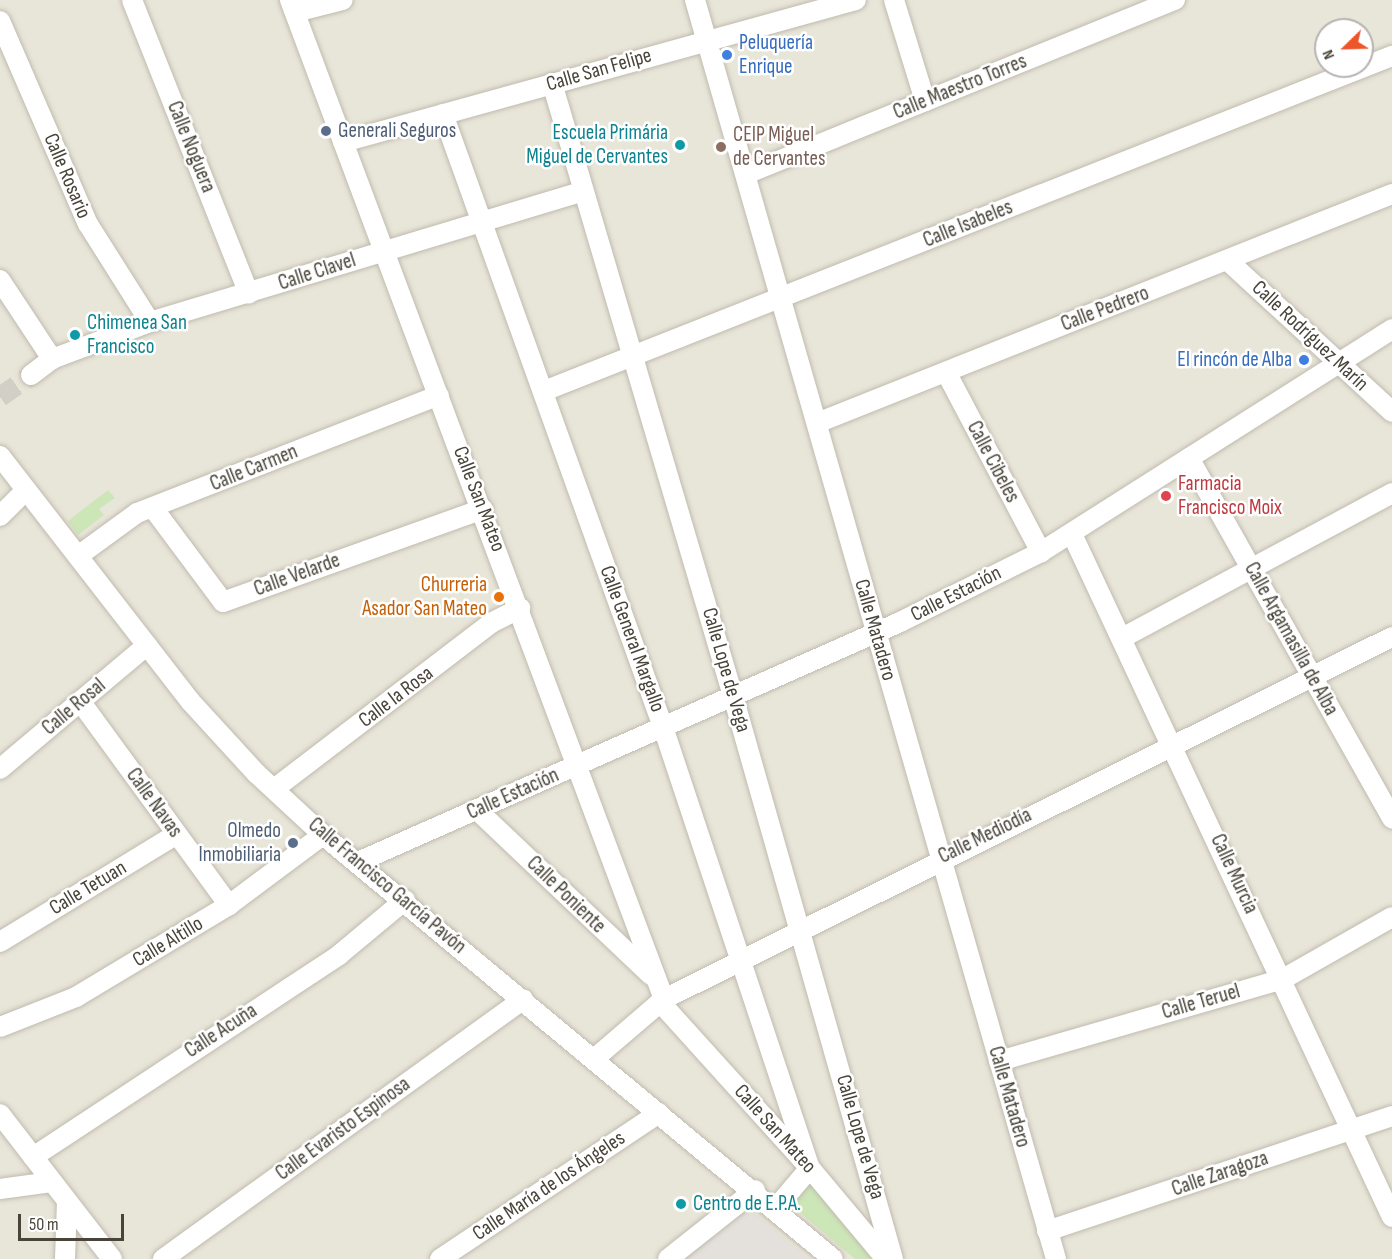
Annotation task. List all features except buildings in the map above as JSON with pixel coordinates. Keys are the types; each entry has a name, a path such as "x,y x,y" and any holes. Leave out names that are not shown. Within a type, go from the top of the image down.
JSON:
{"street":[{"name":"Calle Noguera","path":"132,0 249,294"},
{"path":"293,6 343,0"},
{"name":"Calle Matadero","path":"695,0 1056,1259"},
{"name":"Calle San Felipe","path":"343,142 856,0"},
{"path":"894,0 925,101"},
{"name":"Calle Maestro Torres","path":"746,174 1174,0"},
{"name":"Calle San Mateo","path":"293,6 483,508 662,1000 810,1168 886,1259"},
{"name":"Calle Rosario","path":"0,21 88,224 150,322"},
{"name":"Calle Isabeles","path":"544,391 1392,56"},
{"name":"Calle Lope de Vega","path":"552,83 733,696 893,1259"},
{"name":"Calle General Margallo","path":"443,114 663,727 743,959 810,1168"},
{"name":"Calle Clavel","path":"31,375 52,359 150,322 249,294 386,250 484,223 583,191"},
{"name":"Calle Pedrero","path":"817,423 1392,194"},
{"name":"Calle Rodríguez Marín","path":"1228,261 1392,412"},
{"path":"0,280 52,359"},
{"name":"Calle Estación","path":"358,862 875,633 1041,552 1392,329"},
{"name":"Calle Cibeles","path":"946,372 1041,552"},
{"name":"Calle Carmen","path":"78,556 138,513 439,395"},
{"name":"Calle Francisco García Pavón","path":"0,456 220,735 274,789 323,835 405,900 658,1113 776,1208 832,1259"},
{"name":"Calle Argamasilla de Alba","path":"1190,458 1392,819"},
{"path":"0,516 26,490"},
{"path":"1122,638 1392,493"},
{"name":"Calle Velarde","path":"153,508 223,602 483,508"},
{"name":"Calle Murcia","path":"1072,534 1173,744 1392,1217"},
{"name":"Calle la Rosa","path":"274,789 491,623 520,608"},
{"name":"Calle Mediodía","path":"594,1059 662,1000 1311,674 1392,637"},
{"name":"Calle Rosal","path":"0,769 147,645"},
{"name":"Calle Navas","path":"80,701 229,905"},
{"name":"Calle Poniente","path":"477,810 655,980"},
{"name":"Calle Tetuan","path":"0,942 177,834"},
{"name":"Calle Altillo","path":"0,1027 76,997 229,905 323,835"},
{"name":"Calle Acuña","path":"33,1157 339,955 405,900"},
{"name":"Calle Teruel","path":"999,1061 1283,979 1392,917"},
{"name":"Calle Evaristo Espinosa","path":"163,1259 523,999"},
{"name":"Calle María de los Ángeles","path":"440,1259 658,1113"},
{"path":"0,1114 112,1259"},
{"name":"Calle Zaragoza","path":"1047,1231 1392,1116"},
{"path":"776,1208 810,1168"},
{"path":"0,1189 52,1182"},
{"path":"668,1259 754,1190"},
{"path":"65,1259 67,1202"}],"shaded area":[{"path":"0,0 1392,0 1392,1259 0,1259"},
{"path":"749,1208 808,1259 684,1259"}],"green space":[{"path":"108,490 115,498 99,509 104,515 78,535 68,521"},
{"path":"809,1183 857,1235 871,1259 855,1259 791,1205"}],"tunnel":[{"path":"0,397 31,375"}],"place":[{"name":"Peluquería Enrique","path":"727,55"},
{"name":"Generali Seguros","path":"326,131"},
{"name":"Escuela Primária Miguel de Cervantes","path":"680,145"},
{"name":"CEIP Miguel de Cervantes","path":"721,147"},
{"name":"Chimenea San Francisco","path":"75,335"},
{"name":"El rincón de Alba","path":"1304,360"},
{"name":"Farmacia Francisco Moix","path":"1166,496"},
{"name":"Churreria Asador San Mateo","path":"499,597"},
{"name":"Olmedo Inmobiliaria","path":"293,843"},
{"name":"Centro de E.P.A.","path":"681,1204"}]}
